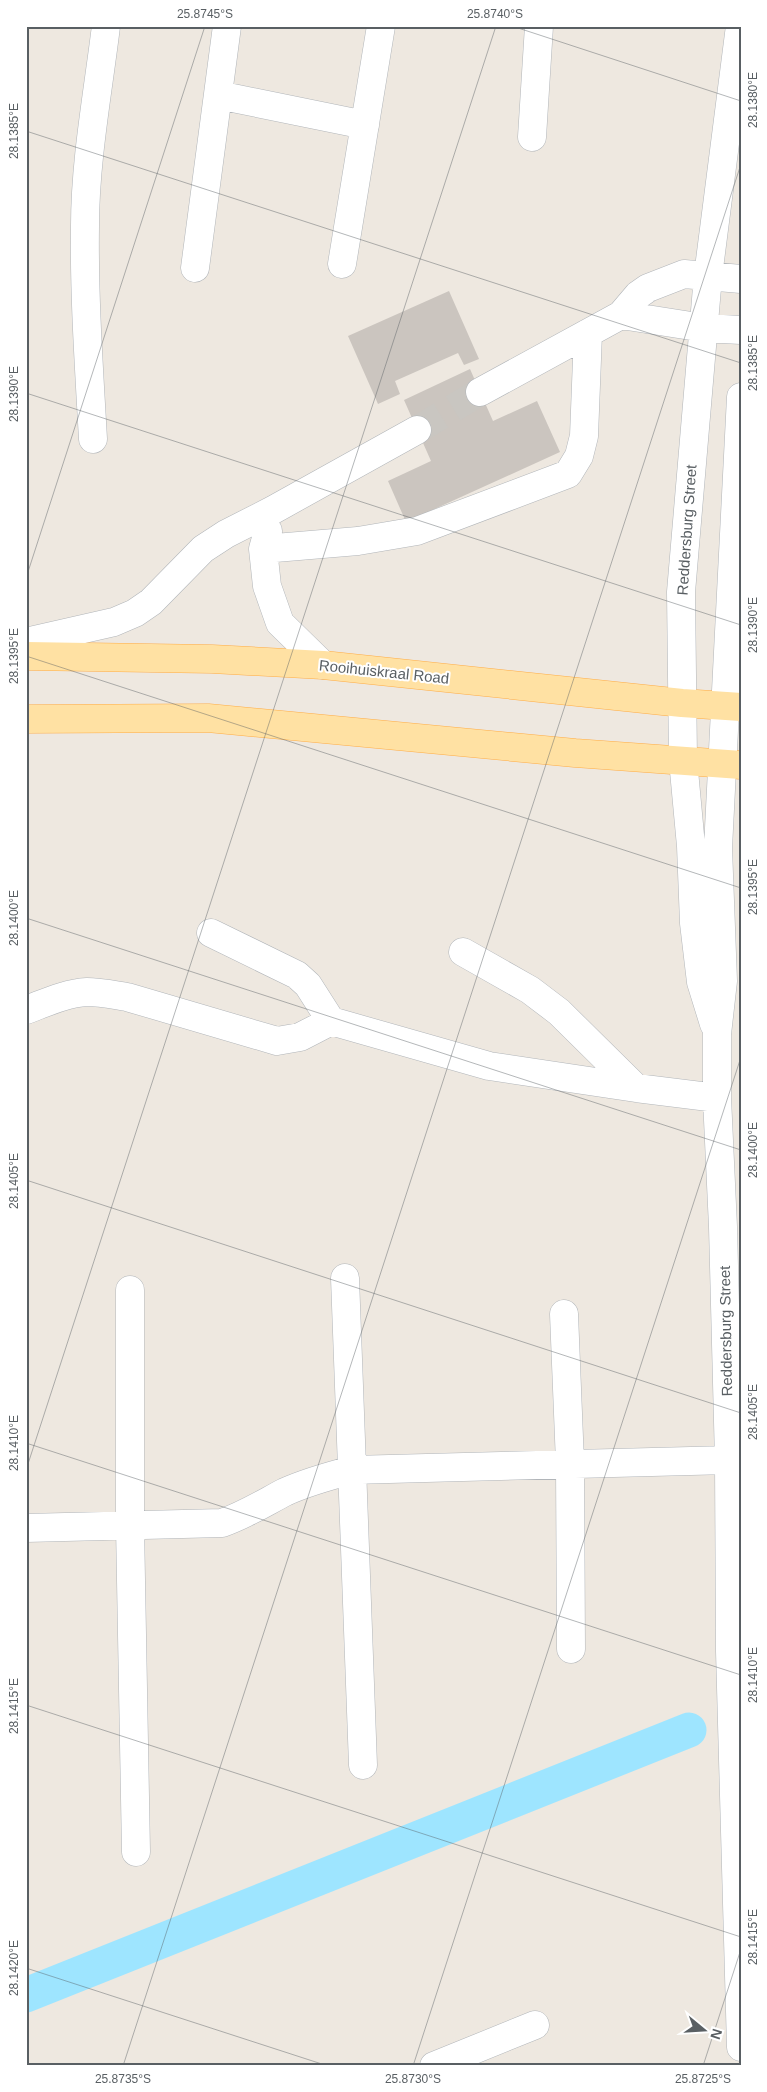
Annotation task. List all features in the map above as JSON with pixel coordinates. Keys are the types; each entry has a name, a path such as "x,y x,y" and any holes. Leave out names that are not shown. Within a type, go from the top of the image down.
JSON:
{"main road":[{"name":"Rooihuiskraal Road","path":"26,656 212,659 323,665 682,703 733,706"},
{"path":"26,719 208,718 575,753 731,764"}],"street":[{"path":"93,439 86,297 85,225 89,166 106,26"},
{"path":"195,268 227,26"},
{"path":"342,264 381,26"},
{"path":"532,137 539,26"},
{"name":"Reddersburg Street","path":"717,1034 701,982 694,923 691,846 684,760 681,592 704,328 696,275 718,188 740,26"},
{"path":"218,94 365,125"},
{"path":"480,392 621,315 648,288 696,275 741,279"},
{"path":"621,315 704,328 741,330"},
{"path":"263,549 358,541 417,531 568,474 579,456 584,436 588,333"},
{"name":"Reddersburg Street","path":"741,397 731,764 718,848 723,981 717,1034 717,1098 732,1232 729,1460 730,1651 741,2048"},
{"path":"26,642 114,622 135,613 151,602 203,549 226,534 417,430"},
{"path":"273,510 263,549 267,586 280,622 323,665"},
{"path":"211,933 297,974 308,985 331,1021 489,1066 717,1098"},
{"path":"463,952 530,990 559,1012 636,1088"},
{"path":"26,1010 68,995 86,992 107,994 127,997 277,1041 300,1037 331,1021"},
{"path":"345,1278 363,1765"},
{"path":"130,1290 130,1526 136,1852"},
{"path":"564,1314 570,1463 571,1649"},
{"path":"26,1528 222,1523 241,1516 287,1492 322,1478 352,1470 729,1460"},
{"path":"434,2066 535,2025"}],"building":[{"path":"449,291 479,359 464,365 458,353 395,381 400,394 378,404 348,336"},
{"path":"470,369 493,421 537,401 560,452 406,522 388,481 431,461 404,400"}],"waterway":[{"path":"26,1995 689,1730"}],"tunnel":[{"path":"417,430 480,392"}]}
